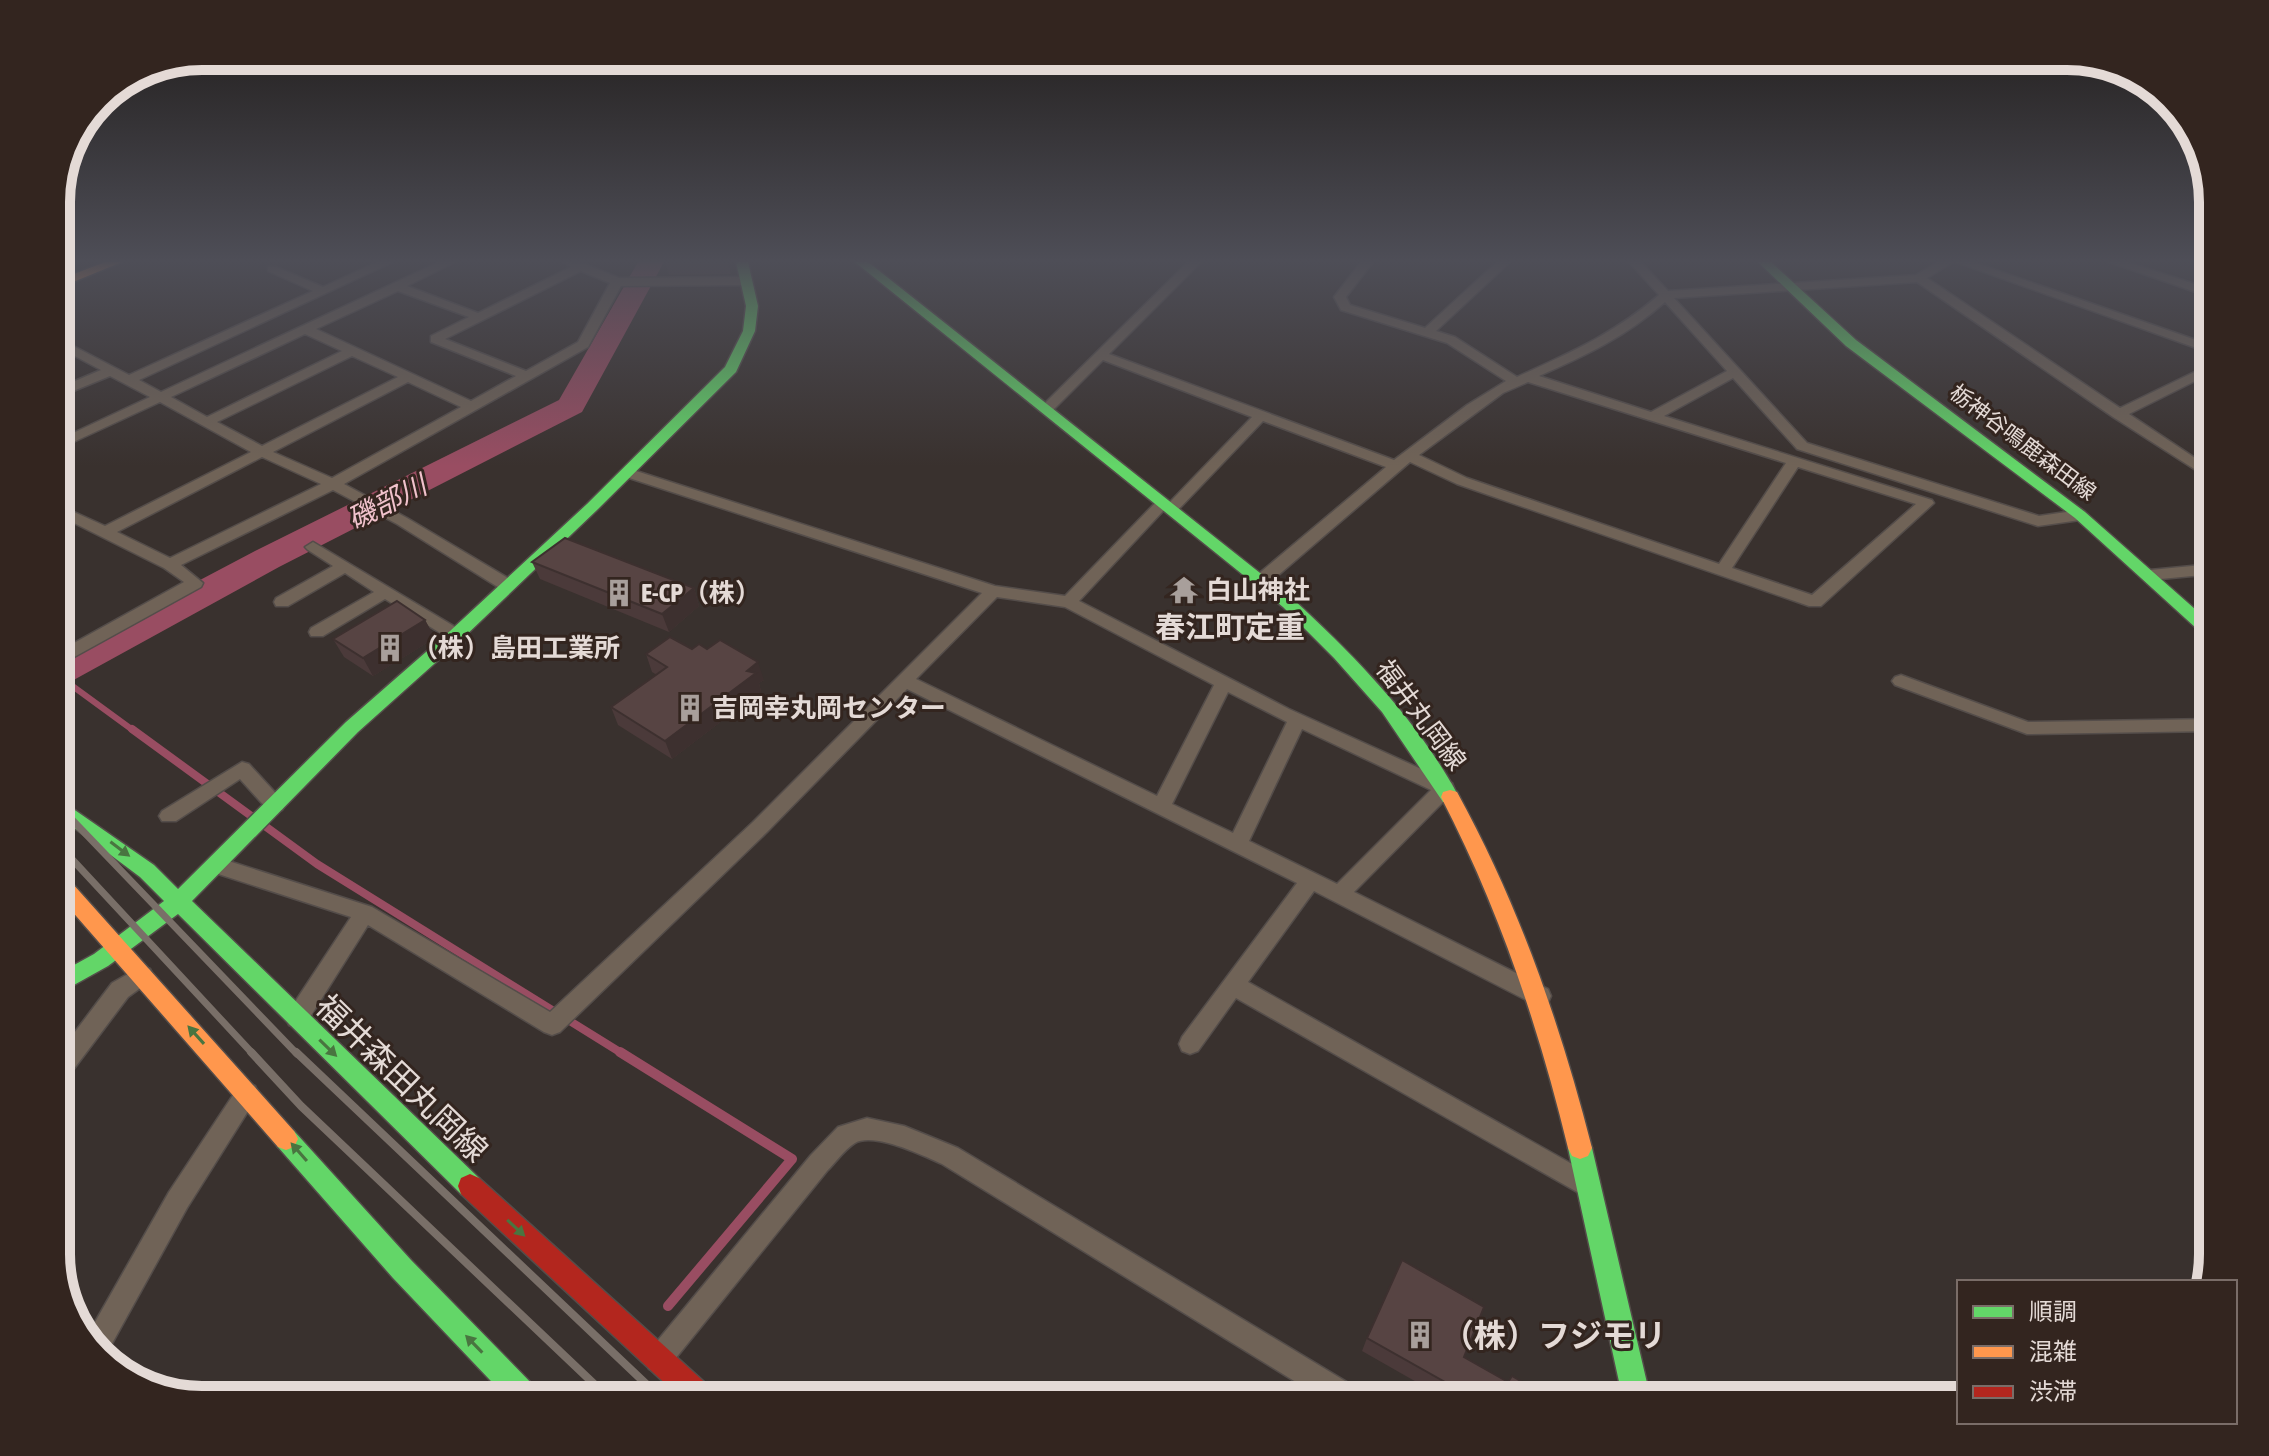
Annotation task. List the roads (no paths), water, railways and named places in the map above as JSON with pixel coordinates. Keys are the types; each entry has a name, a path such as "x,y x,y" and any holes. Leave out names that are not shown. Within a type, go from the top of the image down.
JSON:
{"main road":[{"path":"70,977 118,947 178,902 352,727 456,635 628,473 731,369 749,330"},
{"name":"福井丸岡線","path":"948,330 1262,580 1311,623 1396,719 1445,788 1507,909 1540,996 1561,1070 1635,1386"},
{"name":"栃神谷鳴鹿森田線","path":"1837,330 2080,515 2199,621"},
{"name":"福井森田丸岡線","path":"70,814 136,862 687,1386"},
{"path":"70,894 402,1269 515,1386"}],"street":[{"path":"128,380 239,330"},
{"path":"70,440 307,330 473,407"},
{"path":"453,330 435,339 527,376"},
{"path":"170,564 333,484 473,407 583,344 592,330"},
{"path":"1047,408 1126,330"},
{"path":"1409,456 1462,481 1815,602 1927,503 1653,416 1522,379 1451,340 1417,330"},
{"path":"1427,333 1430,330"},
{"path":"1262,580 1396,466 1472,408 1522,379 1600,344 1623,330"},
{"path":"1697,330 1802,446 2038,521 2080,515"},
{"path":"1995,330 2199,468"},
{"path":"2156,330 2199,345"},
{"path":"70,351 262,452 373,505 507,585"},
{"path":"207,422 352,351"},
{"path":"1101,355 1396,466"},
{"path":"70,388 110,371"},
{"path":"1653,416 1735,372"},
{"path":"2118,414 2199,374"},
{"path":"107,531 408,377"},
{"path":"1069,602 1261,415"},
{"path":"1723,570 1795,461"},
{"path":"628,473 993,591 1069,602 1297,720 1445,788 1339,894"},
{"path":"70,514 170,564 195,583 70,653"},
{"path":"313,547 456,635"},
{"path":"282,602 344,567"},
{"path":"2150,575 2199,570"},
{"path":"216,865 365,913 552,1025 760,827 993,591"},
{"path":"317,632 385,592"},
{"path":"903,680 1162,805 1540,996"},
{"path":"1901,681 2027,728 2199,725"},
{"path":"1162,805 1224,683"},
{"path":"1238,843 1297,720"},
{"path":"169,816 242,769 275,805"},
{"path":"1190,1044 1311,879"},
{"path":"297,1018 365,913"},
{"path":"70,1056 120,990 142,975"},
{"path":"1235,986 1586,1185"},
{"path":"101,1338 178,1200 247,1093"},
{"path":"658,1360 819,1163 842,1139 864,1129 880,1131 950,1156 1327,1386"}],"waterway":[{"name":"磯部川","path":"70,665 267,559 571,406 613,330"},
{"path":"70,684 134,731"},
{"path":"132,729 317,864 623,1054"},
{"path":"620,1052 792,1159 668,1306"}],"railway":[{"path":"70,818 297,1054"},
{"path":"70,857 253,1054"},
{"path":"251,1052 301,1106 596,1386"},
{"path":"296,1052 648,1386"}],"place":[{"name":"白山神社","path":"1184,590"},
{"name":"E-CP（株）","path":"619,593"},
{"name":"（株）島田工業所","path":"390,648"},
{"name":"吉岡幸丸岡センター","path":"690,708"},
{"name":"（株）フジモリ","path":"1420,1335"}],"district":[{"name":"春江町定重","path":"1230,627"}]}
